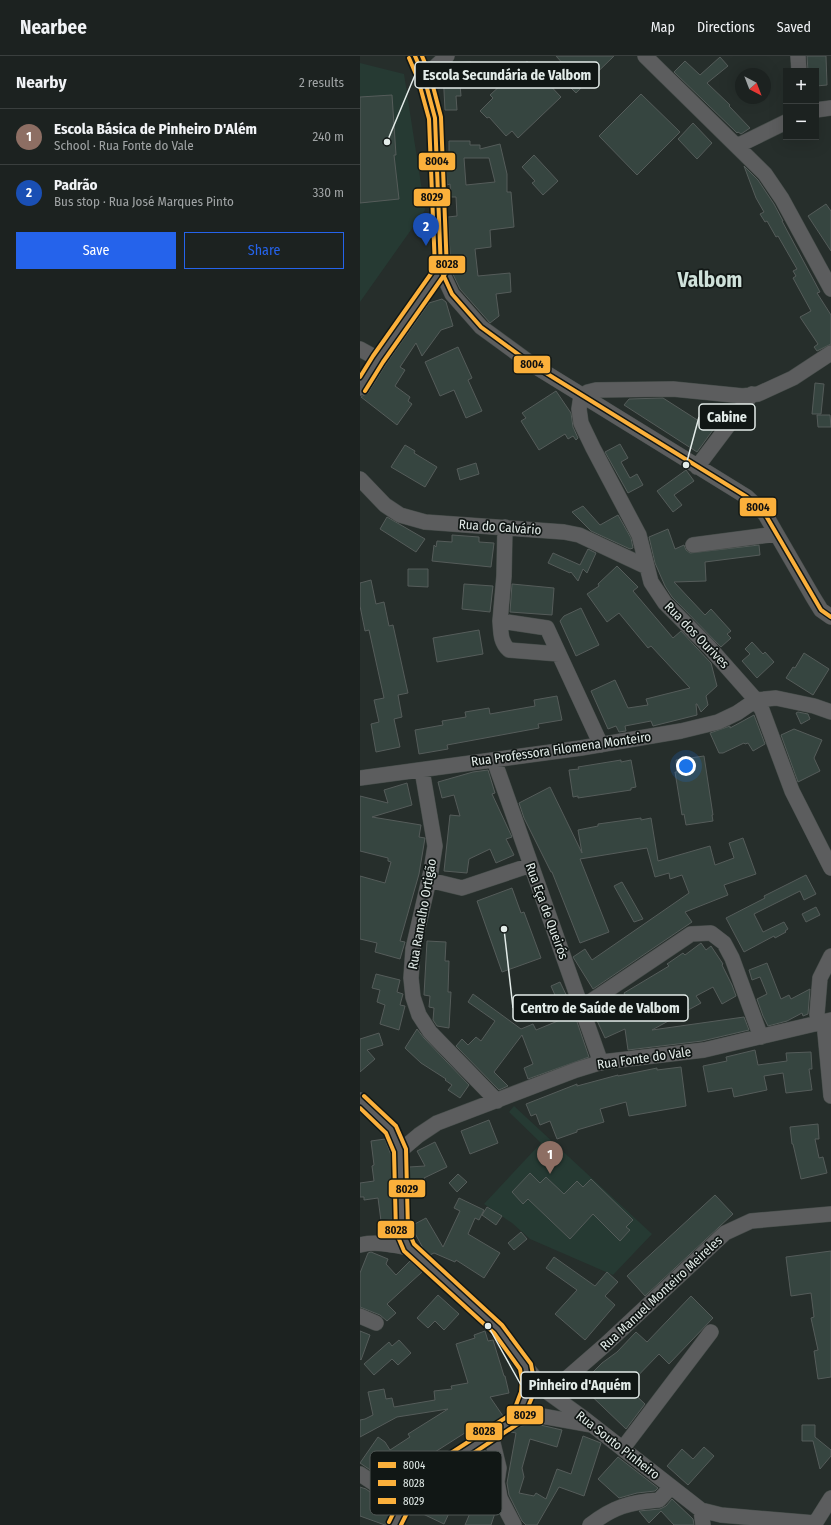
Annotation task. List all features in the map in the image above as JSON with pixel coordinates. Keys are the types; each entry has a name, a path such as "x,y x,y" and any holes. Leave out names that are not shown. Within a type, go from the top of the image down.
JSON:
{"street":[{"path":"415,56 424,77 435,118 441,270 452,294 481,327 533,365 747,497 765,514 822,610 831,617"},
{"path":"424,77 447,56"},
{"path":"645,56 765,174 782,199 831,289"},
{"path":"798,56 799,68"},
{"path":"819,110 831,108"},
{"path":"737,146 783,123"},
{"path":"360,388 378,359 441,270"},
{"path":"360,349 378,359"},
{"path":"581,396 596,390 613,389 673,389 743,396 758,394 793,378 831,353"},
{"path":"697,467 752,394"},
{"name":"Rua dos Ourives","path":"581,396 579,409 581,423 639,535 651,582 665,603 709,647 756,700 762,710 792,791 826,846 831,868"},
{"name":"Rua do Calvário","path":"360,479 385,505 400,515 425,522 505,527 579,534 648,567"},
{"path":"505,527 504,576 500,621 503,645 509,650 559,654"},
{"path":"693,545 776,534"},
{"path":"500,621 547,628 601,745"},
{"path":"756,700 776,698 814,706 831,712"},
{"name":"Rua Professora Filomena Monteiro","path":"360,778 601,745 682,731 718,722 737,713 756,700"},
{"name":"Rua Eça de Queirós","path":"494,760 600,1063"},
{"name":"Rua Ramalho Ortigão","path":"422,770 435,846 429,880 420,913 413,949 411,978 413,997 419,1016 430,1032 497,1101"},
{"path":"429,880 462,888 531,865"},
{"path":"581,1008 691,934 711,933 724,943 732,958 761,1037"},
{"path":"831,956 820,978 817,1014 824,1022 831,1096"},
{"name":"Rua Fonte do Vale","path":"400,1150 419,1135 438,1123 576,1070 600,1063 704,1050 824,1022"},
{"path":"360,1100 391,1130 400,1150"},
{"name":"Rua Souto Pinheiro","path":"400,1150 402,1231 409,1248 498,1329 546,1391 593,1425 671,1487 702,1518 721,1515 814,1524"},
{"name":"Rua Manuel Monteiro Meireles","path":"553,1395 566,1379 726,1233 751,1221 831,1214"},
{"path":"360,1245 392,1244 409,1248"},
{"path":"360,1316 376,1323"},
{"path":"622,1448 711,1332"},
{"path":"518,1417 528,1393 526,1367"},
{"path":"466,1451 518,1417 536,1415 593,1425"},
{"path":"491,1435 495,1451"},
{"path":"360,1474 370,1481"},
{"path":"590,1525 604,1514 616,1508 646,1501 659,1500 671,1487"},
{"path":"814,1524 831,1498"},
{"path":"502,1502 514,1525"},
{"path":"394,1525 399,1515"}],"shaded area":[{"path":"360,63 404,74 425,210 360,302"},
{"path":"514,1106 652,1234 613,1275 530,1239 512,1223 484,1204 541,1143 509,1112"}],"building":[{"path":"556,56 614,56 576,93 567,84 571,80 561,70 565,66"},
{"path":"807,56 826,56 827,85 819,86 819,68 808,68"},
{"path":"720,57 728,66 707,83 730,105 729,106 750,128 741,134 738,132 737,133 674,72 685,61 700,75"},
{"path":"527,61 561,97 518,138 512,131 506,136 489,117 487,118 480,111 493,98 490,95"},
{"path":"471,62 472,83 460,84 461,96 456,96 457,110 445,110 443,72 453,63"},
{"path":"641,94 680,132 637,175 599,136"},
{"path":"392,95 396,155 394,155 399,199 360,203 360,97"},
{"path":"693,123 712,143 697,159 678,139"},
{"path":"449,141 470,141 470,145 480,145 480,149 500,144 507,174 507,192 511,192 514,227 490,230 491,247 475,249 478,276 510,273 511,292 496,294 499,316 490,323 460,289 451,270 448,217 457,216 456,197 451,197 450,184 447,185 446,163 449,163","holes":["464,158 489,158 495,182 466,185"]},
{"path":"534,155 558,181 543,195 532,183 535,181 522,167"},
{"path":"744,166 758,180 774,204 820,292 817,293 831,315 831,344 817,351 814,347 818,344 800,317 811,311 793,278 796,276 793,271 797,269 778,236 776,237 767,221 765,222 760,214 764,212 756,198"},
{"path":"826,204 831,211 831,251 808,216"},
{"path":"442,299 446,302 453,326 441,330 422,356 416,343 400,367 405,370 395,386 410,397 408,401 412,404 397,425 361,397 368,393 386,364 429,303"},
{"path":"458,347 472,378 468,380 482,411 466,418 454,390 440,396 425,362"},
{"path":"815,383 824,384 821,414 812,414"},
{"path":"556,391 571,413 573,427 578,438 576,440 573,436 568,439 565,434 539,450 521,421 526,418 522,413"},
{"path":"663,398 713,430 697,452 624,405 629,399"},
{"path":"817,415 830,415 831,427 818,427"},
{"path":"620,444 628,458 621,462 630,478 637,474 643,485 628,493 605,452"},
{"path":"405,445 415,451 414,453 437,467 425,487 391,467"},
{"path":"476,463 479,474 460,480 457,469"},
{"path":"686,470 694,481 674,495 682,505 673,512 657,491"},
{"path":"583,506 600,525 618,515 631,538 633,548 630,549 591,531 572,512"},
{"path":"387,517 425,539 416,552 380,529"},
{"path":"668,529 675,549 684,545 686,550 690,553 759,545 760,555 705,562 706,581 674,582 705,615 711,609 731,631 727,634 731,638 721,647 672,597 665,586 655,563 649,537"},
{"path":"452,535 479,537 479,542 494,543 491,567 432,561 434,545 436,547 437,541 452,542"},
{"path":"588,549 596,553 587,573 583,569 578,581 571,572 570,573 548,563 553,553 580,565"},
{"path":"617,566 638,587 633,591 673,638 681,631 711,663 717,686 706,696 708,705 701,712 696,704 697,715 653,726 651,721 625,726 626,731 619,732 616,726 608,729 591,691 615,680 628,708 648,705 646,699 690,688 651,646 648,648 619,613 607,622 587,594 599,586 598,584"},
{"path":"408,569 428,569 428,587 408,586"},
{"path":"371,580 376,604 384,602 389,626 393,625 408,693 398,695 402,717 394,719 400,747 376,752 371,724 379,722 374,700 384,698 369,630 365,631 360,606 360,583"},
{"path":"464,584 493,586 490,612 462,609"},
{"path":"512,584 554,588 552,615 510,612"},
{"path":"581,608 599,645 576,656 560,621 564,616"},
{"path":"479,630 483,654 437,662 433,638"},
{"path":"752,642 763,654 765,652 774,662 757,678 742,661 750,654 745,649"},
{"path":"804,653 829,669 813,695 786,678 793,667 795,668"},
{"path":"557,696 562,720 538,724 539,728 447,745 448,749 419,754 415,730 443,725 442,721 466,717 465,712 489,708 490,714 535,706 534,700"},
{"path":"796,713 808,714 810,719 801,724"},
{"path":"754,715 765,744 753,751 748,743 744,743 723,753 719,753 710,733 730,726 730,728"},
{"path":"794,729 822,740 814,758 820,771 798,782 781,735"},
{"path":"704,756 713,821 686,825 684,814 682,815 675,772 677,772 676,760"},
{"path":"621,760 621,762 631,760 636,787 631,788 631,790 578,798 578,796 573,797 569,770 579,769 578,767"},
{"path":"488,770 495,793 492,794 512,837 506,839 514,855 496,863 490,849 469,859 467,873 444,871 450,815 460,816 454,795 442,798 438,782 473,772"},
{"path":"407,783 412,805 372,817 421,825 419,837 425,838 419,874 400,941 405,942 400,959 375,952 377,943 360,939 360,876 385,883 391,862 388,861 388,858 360,851 360,796 388,803 384,790"},
{"path":"550,787 582,853 578,830 598,826 598,824 651,818 658,861 710,846 715,865 734,858 729,843 743,838 756,874 724,885 728,895 685,912 692,922 593,989 573,957 585,949 592,960 689,893 682,875 670,879 669,873 655,877 647,848 580,859 609,932 580,943 552,872 524,818 519,803"},
{"path":"806,875 816,894 804,900 800,891 754,914 763,932 784,922 788,929 785,931 786,932 775,938 774,936 744,952 726,918 765,898 764,896"},
{"path":"622,882 643,919 634,922 614,886"},
{"path":"512,888 521,913 524,912 541,958 502,972 477,901"},
{"path":"816,907 820,915 806,922 802,914"},
{"path":"427,941 446,942 445,961 449,961 448,992 451,992 449,1028 437,1026 433,1020 434,1008 429,1007 430,996 424,995"},
{"path":"701,943 706,950 711,946 723,964 722,965 736,996 722,1004 713,987 696,996 701,1003 652,1030 744,1017 749,1030 702,1041 628,1050 625,1029 605,1038 594,1014 627,999 624,993 669,966 667,964 683,953 685,955"},
{"path":"767,963 781,999 789,995 791,999 810,989 808,1014 803,1016 802,1013 787,1021 768,1026 757,999 767,994 760,977 752,980 749,970"},
{"path":"376,974 400,980 397,992 403,994 400,1005 405,1006 399,1030 380,1024 385,1005 377,1002 380,990 372,988"},
{"path":"560,982 572,1007 589,1057 528,1079 524,1068 533,1064 522,1035 494,1072 508,1086 499,1090 456,1046 462,1039 468,1045 476,1037 481,1041 495,1021 468,1002 473,994 521,1029 533,1024 536,1030 565,1018 551,986"},
{"path":"417,1029 469,1085 460,1098 448,1090 452,1085 445,1080 446,1079 421,1063 405,1048"},
{"path":"379,1033 383,1045 367,1050 375,1059 360,1072 360,1039"},
{"path":"755,1050 758,1065 787,1061 786,1053 811,1052 812,1069 809,1069 812,1090 786,1093 783,1073 764,1076 767,1090 734,1097 732,1088 708,1092 703,1066 727,1061 726,1057"},
{"path":"681,1067 686,1106 629,1116 626,1102 600,1109 604,1122 577,1130 577,1132 557,1139 550,1121 540,1125 536,1114 531,1116 526,1104 577,1084 577,1086 618,1075 657,1068 657,1070"},
{"path":"489,1120 498,1143 470,1154 461,1131"},
{"path":"818,1124 819,1139 815,1139 819,1158 823,1157 827,1173 801,1179 792,1144 790,1127"},
{"path":"385,1139 391,1155 393,1219 381,1221 378,1198 364,1200 364,1197 360,1197 360,1183 374,1181 371,1141"},
{"path":"435,1142 447,1167 424,1178 425,1192 410,1194 409,1167 425,1166 417,1151"},
{"path":"530,1173 540,1183 546,1177 564,1194 577,1181 583,1187 591,1179 633,1220 626,1227 630,1230 620,1241 593,1214 570,1239 528,1199 523,1204 512,1192"},
{"path":"458,1174 467,1182 457,1192 449,1183"},
{"path":"715,1195 733,1214 645,1296 627,1276"},
{"path":"459,1198 484,1210 479,1220 475,1218 468,1234 500,1253 484,1278 456,1260 455,1262 434,1253 430,1255 424,1250 411,1226 426,1218 443,1247 460,1211 454,1208"},
{"path":"487,1207 502,1216 496,1225 482,1215"},
{"path":"521,1232 527,1239 514,1250 508,1243"},
{"path":"831,1251 831,1377 818,1379 814,1351 818,1350 811,1318 814,1317 811,1293 791,1296 786,1257"},
{"path":"371,1252 388,1259 386,1264 396,1275 410,1261 422,1272 387,1304 396,1313 387,1321 380,1315 360,1307 360,1273 368,1253"},
{"path":"554,1257 595,1286 607,1272 618,1282 605,1296 615,1305 585,1340 555,1314 577,1290 546,1268"},
{"path":"438,1295 459,1314 444,1330 435,1321 428,1328 417,1318"},
{"path":"691,1296 713,1318 669,1364 659,1354 627,1387 645,1404 626,1429 580,1385 602,1363 617,1352 636,1332 647,1342"},
{"path":"360,1331 370,1335 361,1360 360,1359"},
{"path":"485,1331 488,1341 493,1340 509,1393 490,1397 503,1416 477,1433 471,1429 437,1451 370,1451 370,1470 360,1463 378,1437 385,1442 390,1450 410,1437 408,1434 448,1409 397,1417 360,1437 360,1420 373,1415 368,1392 384,1389 386,1399 392,1398 394,1407 435,1400 434,1391 452,1389 451,1386 468,1383 456,1344 475,1338 474,1335"},
{"path":"399,1340 411,1353 398,1365 392,1359 374,1375 364,1364 389,1342 392,1346"},
{"path":"536,1424 562,1430 557,1447 530,1439 522,1468 524,1477 519,1493 534,1496 536,1493 546,1499 557,1469 571,1474 583,1436 601,1443 584,1496 559,1487 537,1525 526,1525 522,1521 509,1495 507,1483 516,1433 511,1432 521,1426"},
{"path":"802,1425 815,1425 815,1437 831,1450 831,1456 820,1469 813,1441 802,1441"},
{"path":"704,1447 714,1456 688,1485 667,1466 682,1449 693,1459"},
{"path":"618,1457 658,1488 655,1491 637,1493 619,1498 598,1479"},
{"path":"360,1487 370,1492 370,1515 389,1515 385,1525 360,1516"},
{"path":"672,1499 693,1519 694,1525 674,1525 661,1511 649,1523 639,1511 660,1509 666,1506"},
{"path":"425,1515 448,1515 444,1524"},
{"path":"469,1515 494,1515 491,1525 465,1525"}],"transit line":[{"name":"8004","path":"415,56 424,77 435,118 441,270"},
{"name":"8028","path":"365,391 383,362 447,271 441,117 430,75 422,56"},
{"name":"8029","path":"360,377 435,268 429,119 418,79 409,58"},
{"name":"8004","path":"441,270 452,294 481,327 533,365 747,497 765,514 821,610 831,617"},
{"name":"8029","path":"364,1096 396,1126 406,1149 408,1230 414,1244 502,1325 531,1364 534,1380 533,1395 522,1421 477,1451"},
{"name":"8028","path":"360,1108 386,1133 394,1152 396,1232 404,1251 494,1333 520,1369 522,1380 521,1392 513,1413 454,1451"},
{"name":"8028","path":"389,1522 392,1515"},
{"name":"8029","path":"401,1525 406,1515"}],"place":[{"name":"Escola Secundária de Valbom","path":"387,142"},
{"name":"Padrão","path":"426,246"},
{"name":"Cabine","path":"686,465"},
{"name":"Centro de Saúde de Valbom","path":"504,929"},
{"name":"Escola Básica de Pinheiro D'Além","path":"550,1174"},
{"name":"Pinheiro d'Aquém","path":"488,1326"}],"district":[{"name":"Valbom","path":"710,280"}]}
